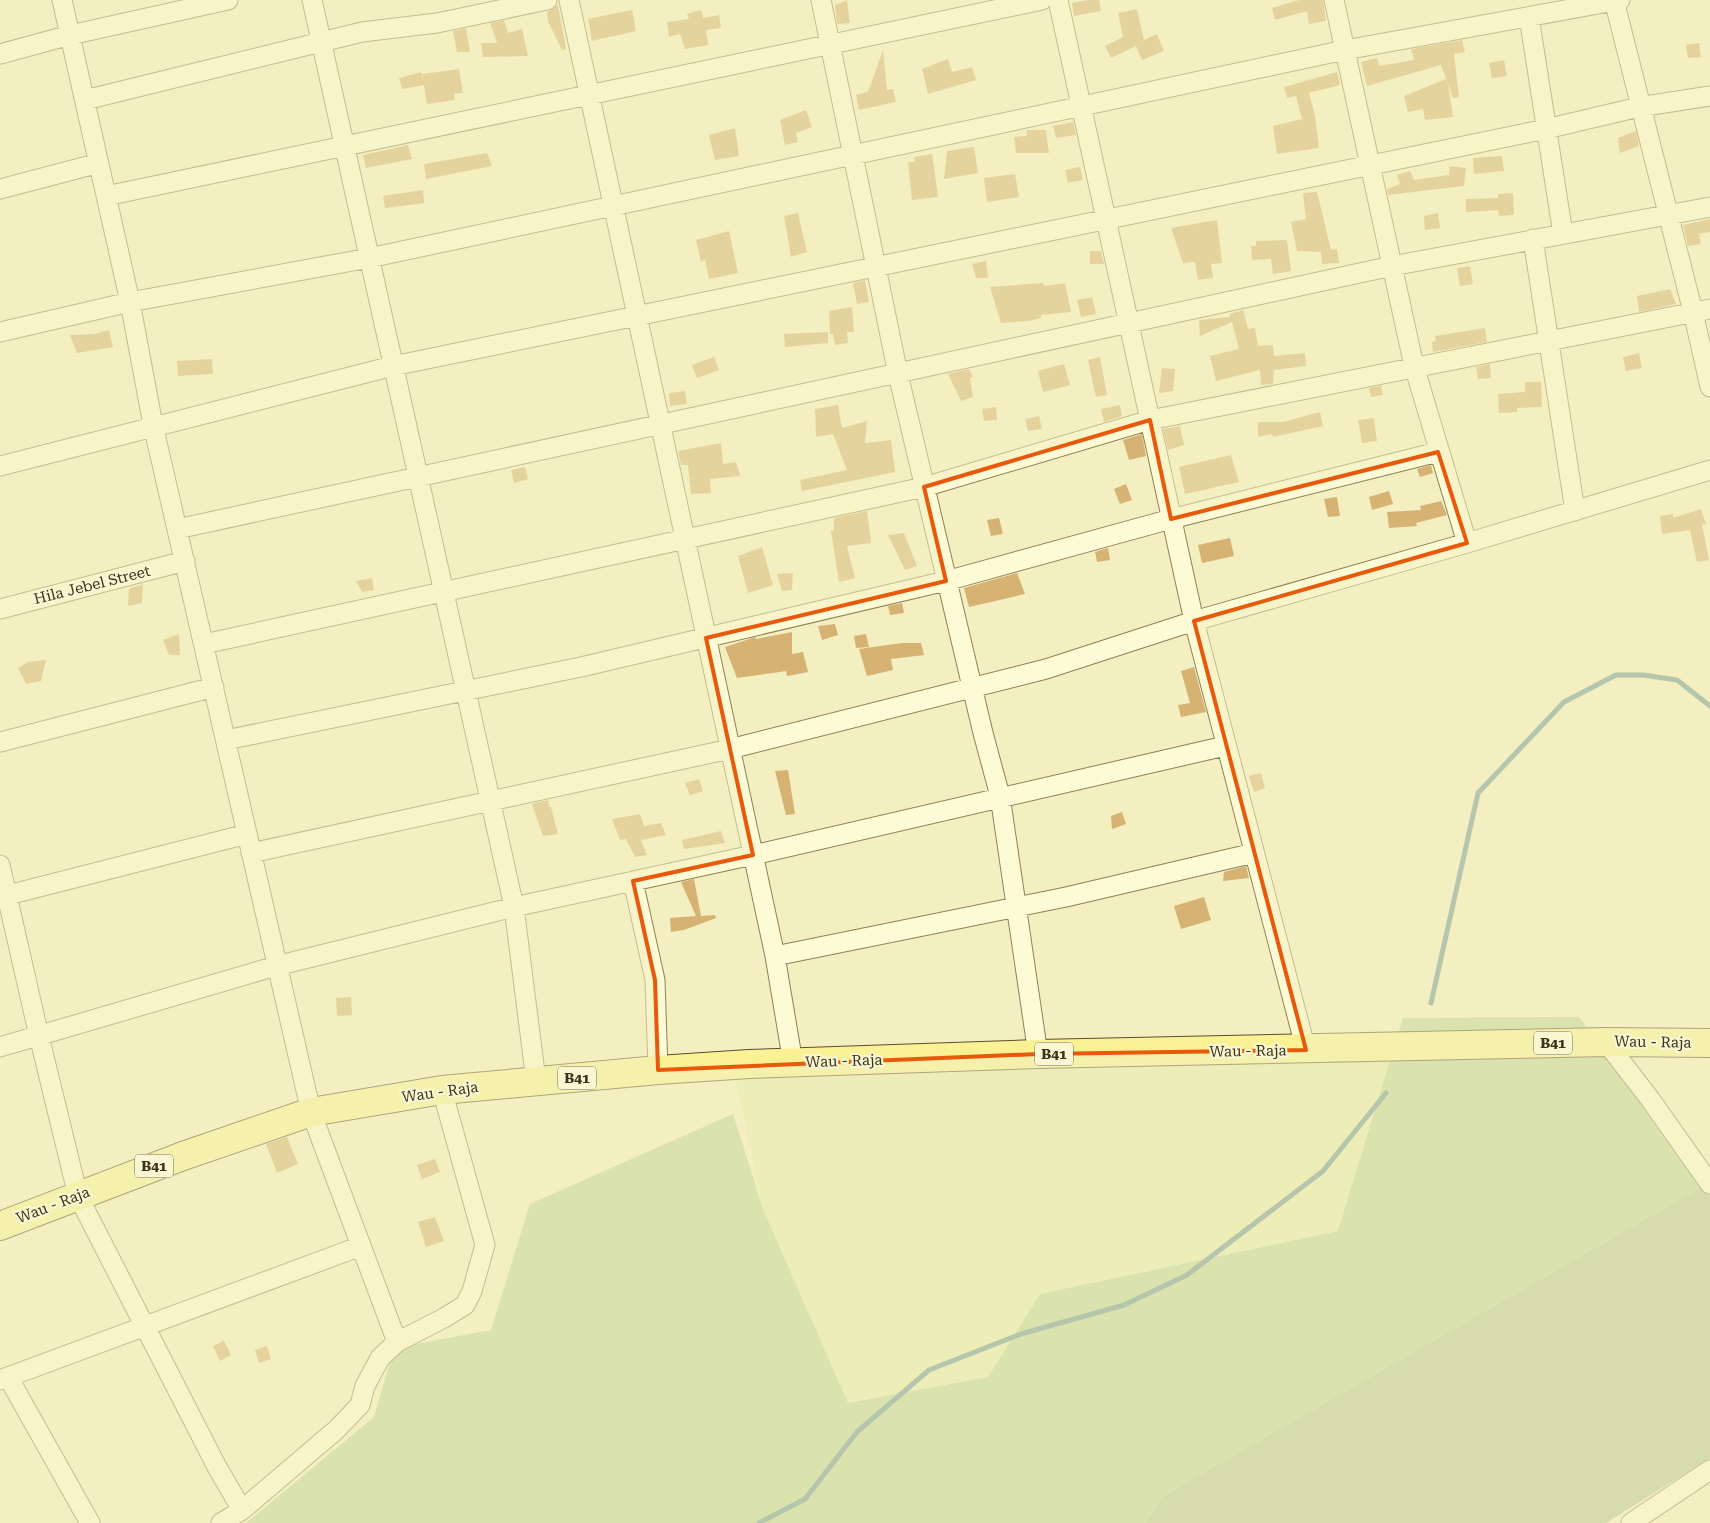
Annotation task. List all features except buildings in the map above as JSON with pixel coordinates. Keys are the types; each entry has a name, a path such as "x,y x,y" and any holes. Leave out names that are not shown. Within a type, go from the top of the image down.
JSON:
{"main road":[{"name":"Wau - Raja","path":"0,1226 183,1156 311,1112 442,1090 658,1070 793,1063 1038,1054 1306,1050 1606,1042 1710,1043"}],"street":[{"path":"62,0 130,302 153,425 311,1112 397,1342"},
{"path":"0,54 70,35 228,0"},
{"path":"312,0 464,690 514,907 536,1081"},
{"path":"84,100 362,32 395,30 437,23 547,0"},
{"path":"569,0 775,956 793,1063"},
{"path":"821,0 898,374 946,581 1000,796 1038,1054"},
{"path":"106,196 1042,0"},
{"path":"1058,0 1194,621 1225,746 1306,1050"},
{"path":"1334,0 1414,366 1438,452 1467,543"},
{"path":"0,332 130,302 369,258 1345,50 1529,18 1616,0 1639,107 1668,213 1702,311 1710,387"},
{"path":"1529,18 1563,234"},
{"path":"0,466 153,425 393,366 1546,129 1639,107 1710,96"},
{"path":"0,189 99,163"},
{"path":"177,530 1392,266 1668,213 1710,207"},
{"path":"1533,239 1575,511"},
{"path":"204,644 924,487 1150,420 1414,366 1702,311"},
{"path":"226,740 581,667 946,581 1172,519 1438,452"},
{"path":"3,896 249,843 490,801 730,749 1046,670 1194,621 1467,543 1710,470"},
{"name":"Hila Jebel Street","path":"0,609 185,562"},
{"path":"0,742 214,688"},
{"path":"0,1046 276,966 514,907 753,855 1000,796 1225,746"},
{"path":"775,956 1120,885 1254,852"},
{"path":"0,865 3,896 78,1196 217,1467 242,1510"},
{"path":"633,881 655,980 658,1070"},
{"path":"1606,1042 1707,1174"},
{"path":"221,1523 242,1510 336,1430 360,1405 364,1386 380,1358 397,1342 444,1318 465,1304 472,1292 485,1245 442,1090"},
{"path":"90,1523 4,1379 361,1246"},
{"path":"1631,1523 1710,1470"}],"highlighted area":[{"path":"1150,420 1171,519 1438,452 1467,543 1194,621 1306,1050 1038,1054 658,1070 655,980 633,881 753,855 706,638 946,581 924,487"}],"green space":[{"path":"1579,1017 1703,1186 1163,1497 1146,1523 246,1523 374,1417 394,1348 491,1330 530,1204 733,1114 763,1209 848,1403 988,1377 1040,1294 1338,1231 1403,1018"},
{"path":"1392,1057 1370,1136 1338,1231 1040,1294 988,1377 848,1403 763,1209 735,1075"},
{"path":"1703,1186 1710,1197 1710,1458 1606,1523 1146,1523 1162,1497"}],"waterway":[{"path":"1431,1003 1478,793 1564,702 1616,675 1643,675 1677,680 1710,706"},
{"path":"759,1523 805,1499 857,1432 929,1370 1021,1334 1124,1305 1187,1275 1323,1171 1386,1093"}]}
